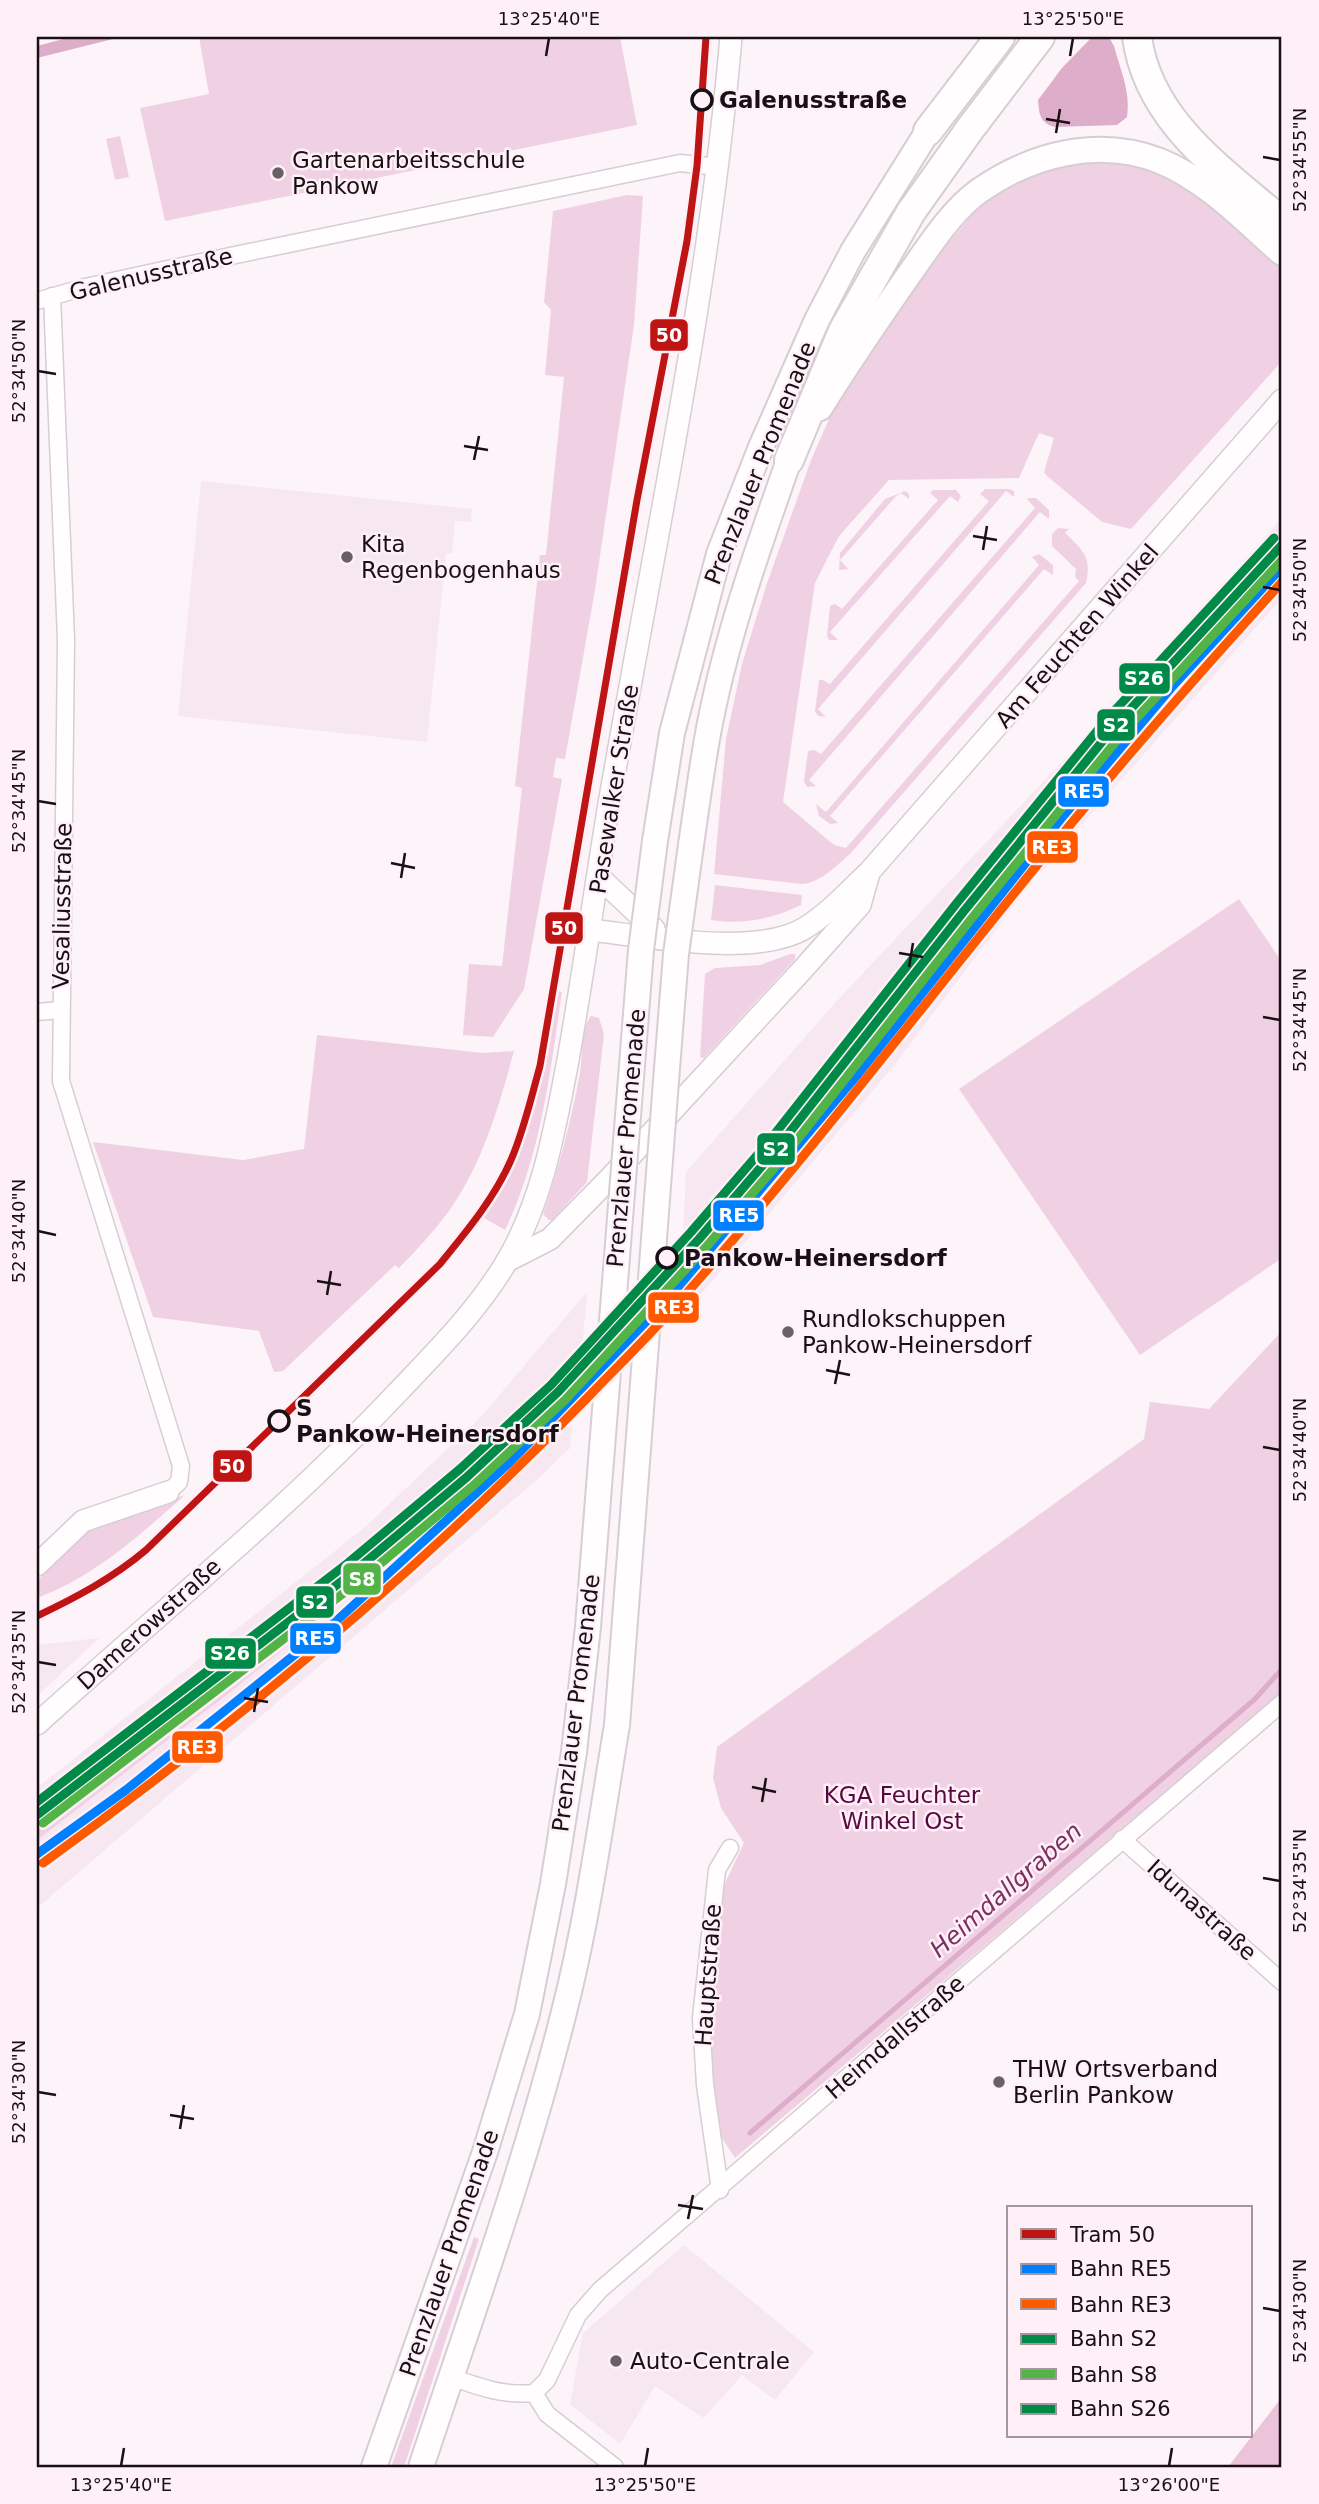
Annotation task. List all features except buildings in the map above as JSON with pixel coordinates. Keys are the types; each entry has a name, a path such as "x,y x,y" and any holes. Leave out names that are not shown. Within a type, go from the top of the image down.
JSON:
{"highway":[{"path":"928,131 1000,37"},
{"path":"789,460 843,331 911,212 1040,37"},
{"path":"1137,37 1141,60 1149,80 1176,125 1201,152 1282,222"}],"main road":[{"name":"Pasewalker Straße","path":"262,1523 346,1447 455,1331 507,1261 522,1232 541,1182 556,1121 692,334 719,167 731,37"},
{"name":"Prenzlauer Promenade","path":"374,2467 485,2152 527,2014 554,1884 574,1752 587,1627 640,964 672,733 719,554 761,447 817,320 866,230 985,37"},
{"name":"Prenzlauer Promenade","path":"421,2467 523,2161 565,2010 594,1869 617,1726 676,954 691,845 707,737 728,648 753,563 789,460 875,324 940,230 978,192 1040,159 1068,152 1098,150 1160,161 1208,189 1282,253"},
{"name":"Am Feuchten Winkel","path":"590,930 708,943 751,943 803,929 838,902 870,871 1282,400"},
{"name":"Am Feuchten Winkel","path":"507,1261 550,1238 629,1157 860,905 870,871"},
{"path":"598,877 663,938"},
{"path":"37,1565 83,1521 168,1492"},
{"name":"Damerowstraße","path":"37,1724 262,1523"}],"street":[{"name":"Galenusstraße","path":"45,298 163,270 680,163 719,167"},
{"name":"Vesaliusstraße","path":"45,298 66,640 61,1081 181,1466 181,1476 175,1488 168,1492"},
{"path":"37,1012 61,1010"},
{"name":"Heimdallstraße","path":"534,2393 547,2380 578,2315 600,2290 720,2190 1282,1703"},
{"name":"Idunastraße","path":"1122,1839 1282,1982"},
{"name":"Hauptstraße","path":"720,2190 705,2085 701,2018 717,1870 730,1848"},
{"path":"451,2376 490,2391 520,2395 534,2393 547,2414 615,2467"}],"shaded area":[{"path":"71,37 121,37 37,58 37,46"},
{"path":"1092,37 1110,39 1114,46 1126,90 1127,117 1117,125 1055,127 1046,123 1041,117 1038,100 1062,68"},
{"path":"201,481 472,509 471,522 455,521 452,554 446,553 427,742 178,716"},
{"path":"1282,518 1282,598 1051,859 1047,867 1038,873 896,1063 679,1320 686,1172 835,1003 1073,750"},
{"path":"587,1292 580,1373 575,1373 570,1448 540,1477 37,1908 37,1788 365,1527 478,1420"},
{"path":"99,1638 37,1696 37,1645"},
{"path":"684,2245 814,2352 775,2400 742,2375 704,2418 655,2386 620,2444 570,2404 583,2333"},
{"path":"1282,2397 1282,2467 1228,2467"}],"green space":[{"name":"Gartenarbeitsschule Pankow","path":"199,37 620,37 637,125 165,221 140,108 209,94"},
{"path":"120,136 129,177 115,180 106,139"},
{"path":"1099,161 1152,171 1184,186 1228,219 1282,269 1282,361 1131,529 1102,522 1047,476 1044,472 1054,438 1039,433 1019,478 889,480 839,536 815,583 783,802 834,845 846,848 1079,581 1075,577 1076,569 1052,546 1052,534 1058,528 1069,529 1065,533 1077,544 1087,560 1086,583 851,853 828,873 802,884 714,874 726,739 742,664 766,586 811,460 836,403 913,285 976,210 1006,188 1031,175 1062,165"},
{"path":"627,195 643,196 634,325 595,590 565,759 556,758 553,777 562,779 524,989 493,1037 463,1035 469,964 502,966 522,788 515,786 540,555 546,555 564,377 545,375 551,310 544,302 553,211"},
{"path":"985,489 1009,489 1014,491 1014,497 1006,491 818,709 826,717 818,716 815,711 819,680 830,684 989,501 980,494"},
{"path":"933,490 956,490 961,496 958,502 950,496 830,632 838,640 829,640 827,636 830,606 835,604 842,609 938,500 930,493"},
{"path":"905,491 909,494 909,499 901,493 897,495 840,560 848,569 839,570 840,553 885,499"},
{"path":"1036,498 1049,510 1049,519 1040,512 809,780 816,786 807,787 804,781 808,751 814,750 821,754 1035,508 1027,499"},
{"path":"1039,554 1053,565 1053,575 1044,569 830,816 838,823 830,824 819,816 816,804 826,812 1039,565 1032,557"},
{"path":"715,885 802,895 801,905 757,920 711,920"},
{"path":"1239,899 1282,962 1282,1258 1140,1355 959,1089"},
{"path":"795,954 795,959 704,1058 700,1057 705,974 715,968 760,965"},
{"path":"557,991 562,992 536,1143 505,1230 484,1218 511,1172 526,1136 542,1074"},
{"path":"591,1016 599,1018 604,1034 587,1182 552,1220 549,1220 543,1214 569,1127 580,1073 583,1036"},
{"path":"317,1035 483,1053 514,1051 481,1154 449,1211 399,1268 395,1265 283,1371 274,1372 259,1331 153,1317 93,1142 243,1160 304,1149"},
{"name":"KGA Feuchter Winkel Ost","path":"1282,1331 1282,1693 735,2158 718,2132 711,2067 714,1960 721,1892 744,1843 721,1808 713,1778 717,1747 1144,1439 1150,1402 1209,1409"},
{"path":"185,1495 116,1554 78,1579 37,1598 37,1582 65,1549 86,1531"},
{"path":"415,1532 320,1619 229,1693 37,1840 37,1826"},
{"path":"474,2237 479,2239 404,2467 391,2467"}],"waterway":[{"name":"Heimdallgraben","path":"750,2133 1255,1699 1282,1669"}],"tram line":[{"name":"50","path":"37,1616 93,1587 146,1550 440,1264 488,1202 511,1160 524,1126 540,1066 637,500 687,241 697,166 706,37"}],"rail line":[{"name":"S26","path":"37,1802 348,1563 460,1469 551,1385 691,1232 766,1145 956,904 1106,720 1274,538"},
{"name":"S2","path":"37,1815 355,1571 467,1477 558,1392 699,1239 774,1152 964,911 1114,727 1282,545"},
{"name":"S8","path":"43,1823 362,1579 474,1485 566,1399 707,1246 782,1159 972,918 1122,734 1282,560"},
{"name":"RE5","path":"37,1854 126,1790 333,1624 508,1464 667,1300 858,1074 1064,815 1171,688 1282,567"},
{"name":"RE3","path":"43,1863 187,1755 326,1642 461,1522 644,1340 779,1186 1100,789 1282,582"}],"place":[{"name":"Galenusstraße","path":"702,100"},
{"name":"Gartenarbeitsschule Pankow","path":"278,173"},
{"name":"Kita Regenbogenhaus","path":"347,557"},
{"name":"Pankow-Heinersdorf","path":"667,1258"},
{"name":"Rundlokschuppen Pankow-Heinersdorf","path":"788,1332"},
{"name":"S Pankow-Heinersdorf","path":"279,1421"},
{"name":"THW Ortsverband Berlin Pankow","path":"999,2082"},
{"name":"Auto-Centrale","path":"616,2361"}]}
